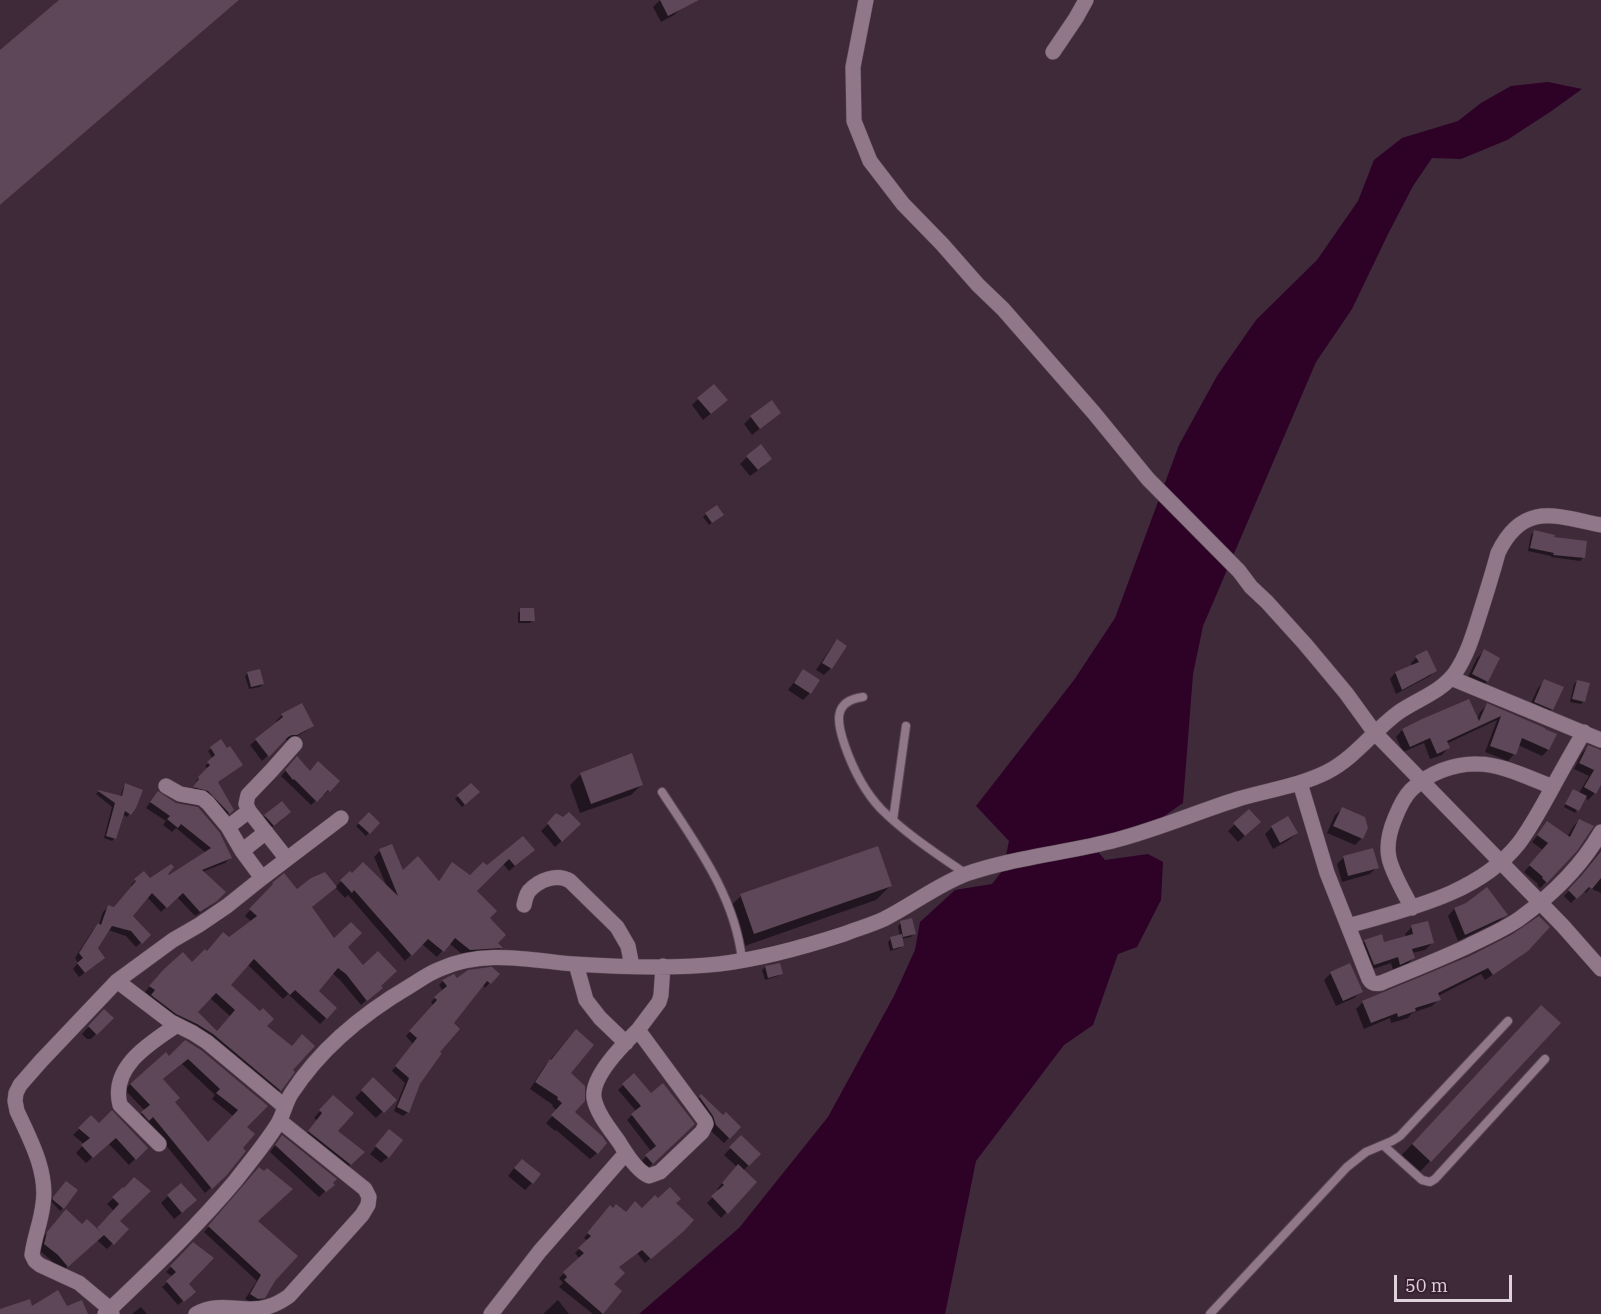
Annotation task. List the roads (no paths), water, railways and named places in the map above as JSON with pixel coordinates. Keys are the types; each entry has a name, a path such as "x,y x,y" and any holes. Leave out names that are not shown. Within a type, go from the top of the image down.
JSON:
{"street":[{"path":"866,0 853,67 854,121 870,161 903,204 1003,309 1148,479 1239,572 1305,644 1346,693 1375,733 1571,935 1601,969"},
{"path":"1053,52 1086,0"},
{"path":"341,818 227,906 165,945 117,981 56,1045 20,1085 16,1093 17,1111 39,1164 44,1183 44,1204 32,1255 40,1265 79,1283 109,1312 234,1181 282,1114 292,1093 314,1064 344,1034 379,1005 442,967 472,959 507,957 576,964 632,966 723,964 742,960 803,946 880,920 966,874 1002,864 1112,842 1151,831 1238,799 1300,783 1337,766 1401,710 1431,694 1452,678 1468,648 1498,553 1504,542 1522,523 1542,515 1601,525"},
{"path":"1452,678 1601,740"},
{"path":"1348,926 1412,908 1462,887 1501,862 1530,827 1584,732"},
{"path":"287,859 246,804 248,795 295,744"},
{"path":"1412,908 1392,867 1388,845 1389,832 1403,801 1421,781 1449,768 1479,764 1493,765 1552,787"},
{"path":"1300,783 1327,873 1369,979 1375,984 1426,965 1486,938 1518,920 1566,879 1580,864 1601,832"},
{"path":"166,786 180,794 202,798 228,827 262,878"},
{"path":"228,827 249,811"},
{"path":"242,851 266,832"},
{"path":"524,905 528,892 534,887 550,878 564,877 617,927 628,946 632,966"},
{"path":"576,964 586,1000 600,1018 626,1042"},
{"path":"638,1030 706,1124 702,1132 660,1172 649,1176 645,1175 626,1153 597,1109 594,1088 598,1079 659,1002 663,966"},
{"path":"117,981 177,1025 207,1042 365,1189 369,1197 368,1205 352,1228 289,1296 265,1308 217,1307 196,1314"},
{"path":"159,1144 120,1105 117,1097 127,1066 139,1052 177,1025"},
{"path":"491,1314 540,1251 626,1153"}],"lane":[{"path":"863,697 848,701 843,705 838,717 839,730 850,760 868,794 893,820 966,874"},
{"path":"893,820 906,726"},
{"path":"662,792 705,858 727,901 738,933 742,960"},
{"path":"1210,1314 1347,1167 1366,1152 1392,1142 1410,1127 1508,1021"},
{"path":"1383,1145 1422,1180 1430,1182 1545,1059"}]}
